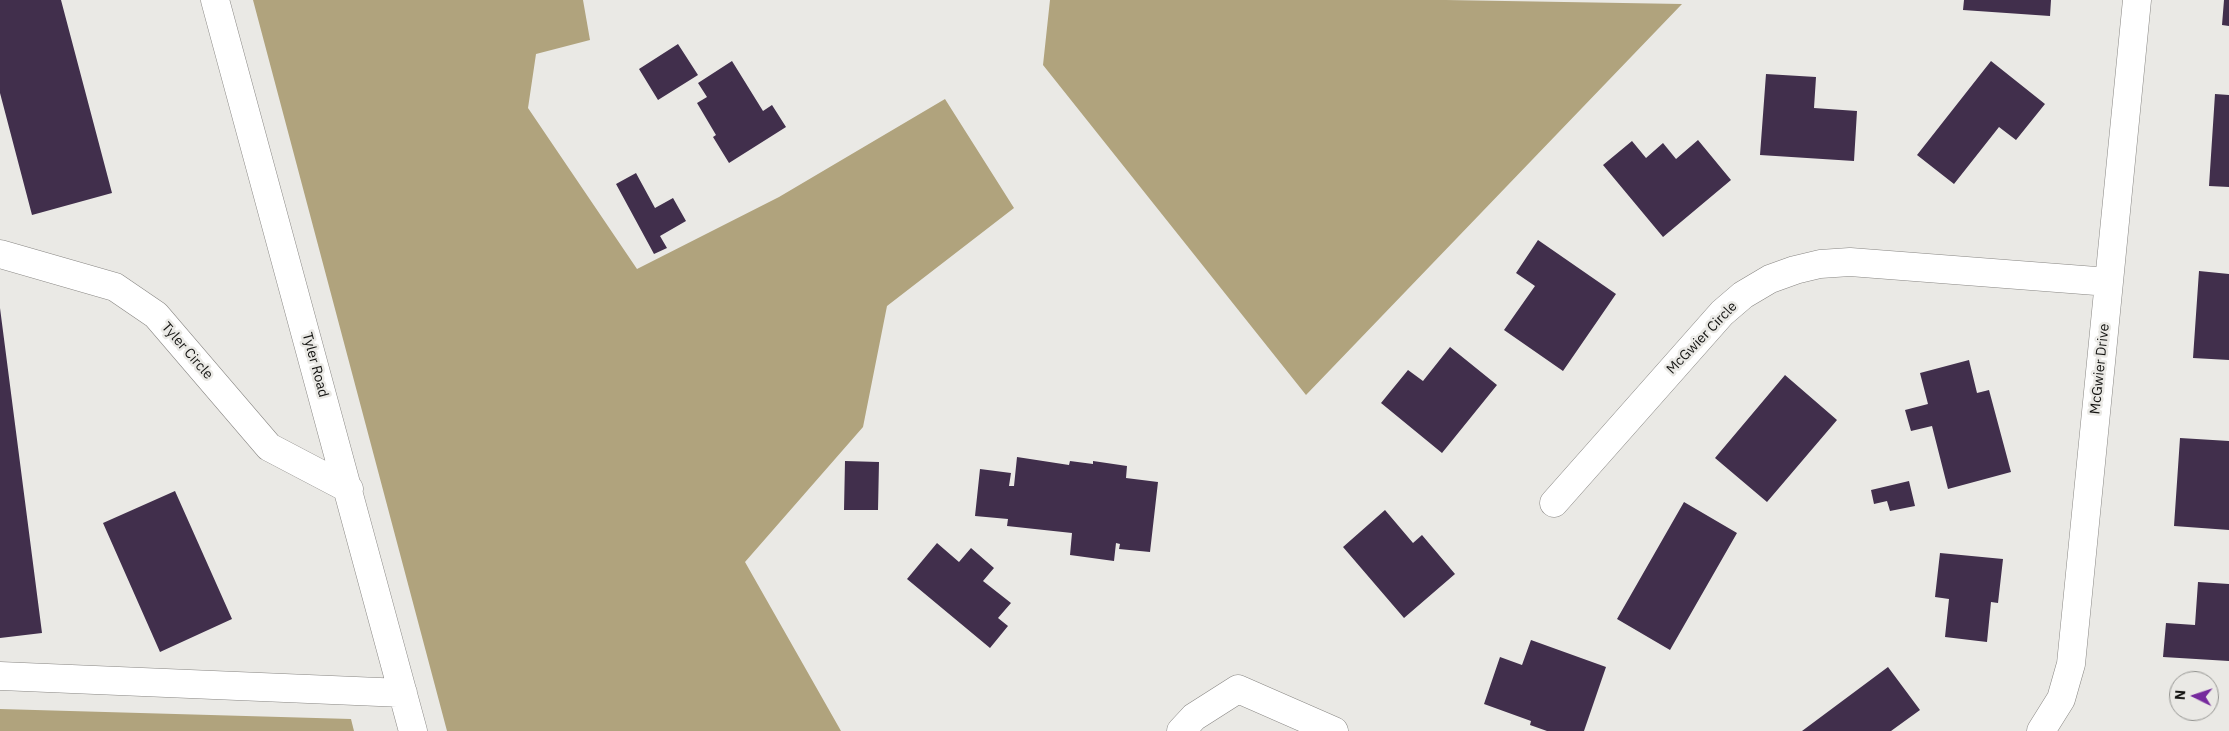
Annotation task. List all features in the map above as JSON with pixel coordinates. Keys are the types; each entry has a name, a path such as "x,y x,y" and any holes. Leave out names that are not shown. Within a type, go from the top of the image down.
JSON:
{"street":[{"name":"Tyler Road","path":"215,0 413,731"},
{"name":"McGwier Drive","path":"2041,731 2061,699 2071,664 2137,0"},
{"name":"Tyler Circle","path":"0,254 115,287 156,315 269,447 349,489"},
{"name":"McGwier Circle","path":"1554,504 1722,313 1743,295 1770,279 1820,264 1850,262 2109,282"},
{"path":"0,676 403,693"},
{"path":"1181,731 1194,717 1238,689 1334,731"}],"shaded area":[{"path":"253,0 583,0 590,40 536,54 528,108 637,269 779,197 945,99 1014,208 887,306 863,427 745,562 841,731 447,731"},
{"path":"1050,0 1446,0 1682,4 1306,395 1043,65"},
{"path":"0,709 351,719 354,731 0,731"}],"building":[{"path":"0,0 61,0 112,193 32,215 0,93"},
{"path":"1964,0 2051,0 2050,16 1963,10"},
{"path":"2224,0 2229,0 2229,26 2222,25"},
{"path":"678,44 698,75 658,100 639,69"},
{"path":"732,61 763,111 772,105 786,127 729,163 713,137 716,135 697,103 707,97 698,83"},
{"path":"1991,61 2045,104 2016,140 1999,127 1954,184 1917,155"},
{"path":"1766,74 1816,77 1814,108 1857,111 1854,161 1760,155"},
{"path":"2215,94 2229,95 2229,187 2209,186"},
{"path":"1698,140 1731,180 1663,237 1603,165 1632,141 1646,158 1663,143 1676,159"},
{"path":"636,173 655,208 673,198 686,221 660,236 667,248 654,254 616,184"},
{"path":"1538,240 1616,294 1563,371 1504,330 1535,286 1516,273"},
{"path":"2199,271 2229,274 2229,360 2193,358"},
{"path":"0,308 42,633 0,638"},
{"path":"1450,347 1497,385 1442,453 1381,403 1408,370 1423,381"},
{"path":"1969,360 1977,393 1989,390 2011,472 1948,489 1932,426 1911,431 1905,410 1928,404 1920,373"},
{"path":"1785,375 1837,420 1767,502 1715,458"},
{"path":"2180,438 2229,441 2229,530 2174,526"},
{"path":"1017,457 1069,465 1070,461 1093,464 1093,461 1127,466 1126,478 1158,482 1150,552 1119,549 1120,544 1116,543 1114,561 1070,555 1072,533 1007,526 1008,519 975,516 980,469 1011,473 1009,486 1014,486"},
{"path":"845,461 879,462 878,510 844,510"},
{"path":"1909,481 1915,506 1890,511 1887,501 1874,504 1871,490"},
{"path":"175,491 232,619 160,652 103,523"},
{"path":"1684,502 1737,533 1670,650 1617,619"},
{"path":"1385,510 1413,543 1422,535 1455,574 1404,618 1343,547"},
{"path":"937,543 959,562 971,548 994,568 983,581 1011,603 998,618 1008,626 990,648 907,579"},
{"path":"1940,553 2003,559 1998,603 1991,602 1987,642 1945,637 1949,599 1935,597"},
{"path":"2198,582 2229,584 2229,661 2163,657 2166,623 2195,625"},
{"path":"1531,640 1606,667 1584,731 1547,731 1530,725 1531,721 1484,704 1500,657 1522,665"},
{"path":"1888,667 1920,710 1891,731 1802,731"}]}
